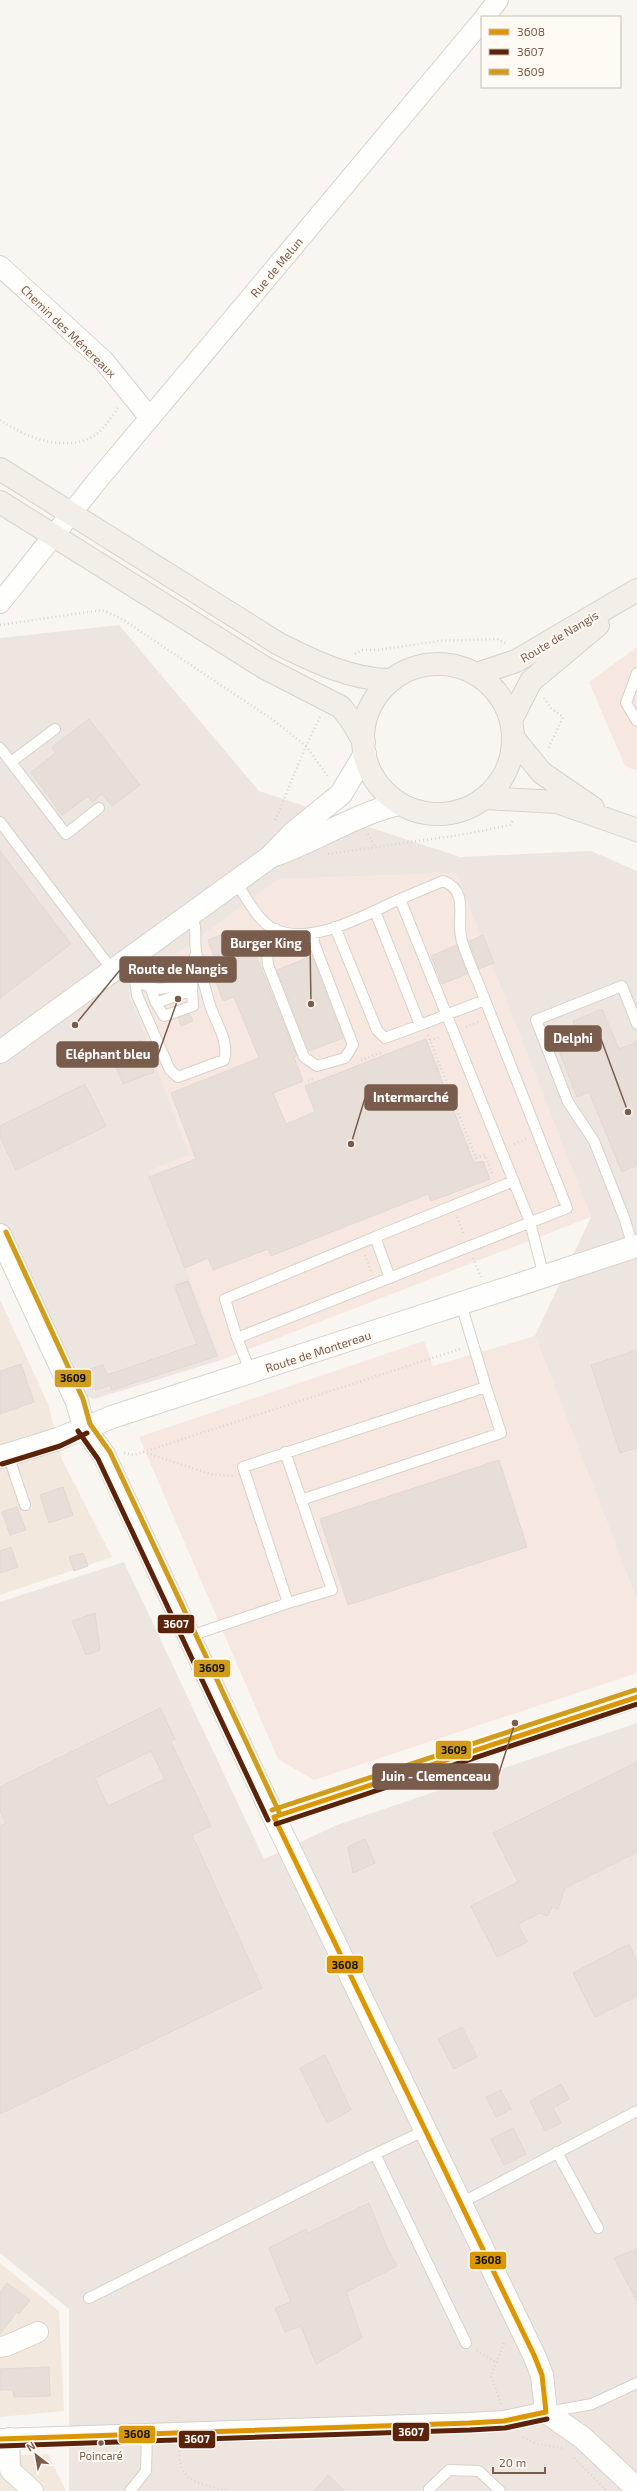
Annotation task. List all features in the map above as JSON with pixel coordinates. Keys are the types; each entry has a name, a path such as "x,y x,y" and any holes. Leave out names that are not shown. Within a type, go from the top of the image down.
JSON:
{"main road":[{"path":"0,469 250,627 310,659 343,672 362,678 392,680"},
{"path":"0,502 265,668 341,708 351,720 365,748 372,774 382,790 398,804 413,812 433,815 448,814 463,810 485,798 530,799 557,802 637,830"},
{"name":"Route de Nangis","path":"476,674 516,662 637,592"},
{"name":"Route de Nangis","path":"485,798 498,786 506,773 511,757 512,730 531,681 637,592"},
{"path":"365,748 364,724 369,709 383,688 392,680 408,670 442,663 460,667 476,674 503,701 512,730 542,773 565,787 608,819"}],"street":[{"path":"486,16 498,0"},
{"name":"Rue de Melun","path":"0,603 97,481 481,22"},
{"name":"Chemin des Ménereaux","path":"0,266 104,361 150,418"},
{"path":"0,1052 123,972 191,915 270,857 293,833 341,794 365,748"},
{"path":"270,857 304,845 358,816 398,804"},
{"path":"0,1235 77,1402 84,1427 104,1455 274,1817 426,2130 542,2375 546,2412"},
{"name":"Route de Montereau","path":"4,1456 58,1439 84,1427 635,1246"},
{"path":"274,1817 637,1697"},
{"path":"0,2347 6,2346 38,2332"},
{"path":"33,2491 10,2470 4,2439 470,2423 504,2421 546,2412 584,2438 637,2489"}],"lane":[{"path":"637,673 626,703 637,720"},
{"path":"11,762 55,729"},
{"path":"0,748 66,834 99,808"},
{"path":"0,822 123,972 137,995 170,1070 178,1077 224,1060 226,1051 225,1042 210,1004 196,951"},
{"path":"236,882 262,919 276,930 298,935 313,933 335,927 443,881 455,888 462,903 461,940 567,1208 237,1338"},
{"path":"400,899 530,1222 544,1277"},
{"path":"375,911 420,1025"},
{"path":"151,989 164,1016 193,1006 193,970 196,951 195,922 191,915"},
{"path":"335,927 377,1030 385,1038 485,1000"},
{"path":"276,930 267,954 268,965 304,1057 317,1066 345,1058 353,1045 314,943 313,933"},
{"path":"123,972 151,989 161,990 187,982 193,970"},
{"path":"635,1246 594,1141 568,1102 536,1020 622,986 637,1024"},
{"path":"156,1002 192,990"},
{"path":"251,1373 237,1338 225,1299 514,1181"},
{"path":"375,1237 390,1278"},
{"path":"301,1500 501,1433 460,1304"},
{"path":"288,1603 243,1467 486,1387"},
{"path":"190,1636 332,1590 285,1452"},
{"path":"4,1456 25,1505"},
{"path":"461,2203 637,2111"},
{"path":"89,2298 375,2154 426,2130"},
{"path":"557,2152 598,2228"},
{"path":"375,2154 466,2343"},
{"path":"546,2412 592,2404 637,2383"},
{"path":"130,2491 146,2471 147,2434"},
{"path":"429,2490 449,2470 479,2471 500,2491"}],"path":[{"path":"0,420 17,432 66,445 95,435 130,392"},
{"path":"0,624 102,610 122,619 274,720 306,746 341,794"},
{"path":"343,672 352,656 362,650 378,650 438,641 497,639 514,649 516,662"},
{"path":"531,681 551,708 563,717 546,753 551,757 542,773"},
{"path":"273,824 306,746 328,700"},
{"path":"322,855 466,834 510,825 530,799"},
{"path":"420,1036 428,1033 476,1158 501,1150 539,1134"},
{"path":"357,1062 385,1050"},
{"path":"308,1081 315,1078"},
{"path":"485,1155 495,1180"},
{"path":"453,1206 481,1278"},
{"path":"360,1244 376,1282"},
{"path":"123,1453 134,1455 473,1345"},
{"path":"143,1452 211,1474 246,1476"},
{"path":"466,2343 496,2362"},
{"path":"179,2448 181,2469 187,2478 227,2491"}],"shaded area":[{"path":"119,625 259,791 460,857 591,851 637,871 637,1600 535,1336 591,1217 456,873 279,879 128,990 189,1155 148,1171 221,1360 94,1399 81,1395 0,1224 0,638"},
{"path":"637,647 637,771 625,766 589,682"},
{"path":"456,873 591,1217 221,1360 147,1171 188,1155 128,990 279,879"},
{"path":"0,1300 48,1404 62,1460 112,1557 0,1595"},
{"path":"535,1336 637,1600 637,1673 314,1780 278,1759 139,1437 424,1341 433,1366"},
{"path":"124,1562 264,1859 337,1825 637,1723 637,2491 69,2491 69,2309 0,2253 0,1602"},
{"path":"0,2263 59,2311 64,2411 0,2417"},
{"path":"48,2454 66,2491 0,2491 0,2456"}],"building":[{"path":"89,719 140,785 112,806 102,794 92,802 88,796 62,815 31,772 56,753 52,747"},
{"path":"0,851 71,944 0,998"},
{"path":"231,931 240,954 253,948 297,1056 294,1057 303,1081 273,1093 286,1124 315,1112 305,1086 426,1039 474,1163 483,1161 490,1179 431,1201 428,1194 271,1256 268,1249 213,1270 208,1258 185,1268 149,1177 196,1159 171,1093 259,1058 234,997 223,1001 210,966 216,963 208,940"},
{"path":"483,935 494,963 479,969 469,941"},
{"path":"457,945 467,974 442,984 431,956"},
{"path":"312,956 343,1038 309,1051 277,970"},
{"path":"602,1009 619,1049 637,1042 637,1165 622,1172 589,1092 577,1097 556,1043 577,1034 573,1021"},
{"path":"190,1014 193,1021 181,1026 178,1018"},
{"path":"141,1040 154,1072 123,1084 110,1052"},
{"path":"85,1084 106,1126 16,1170 0,1137 0,1126"},
{"path":"188,1281 217,1356 112,1390 110,1385 96,1390 94,1384 85,1387 78,1373 103,1365 107,1375 197,1344 176,1291 176,1285"},
{"path":"637,1350 637,1448 620,1453 591,1365"},
{"path":"21,1364 34,1402 0,1414 0,1371"},
{"path":"499,1460 527,1547 348,1605 320,1519"},
{"path":"63,1487 73,1515 49,1523 40,1495"},
{"path":"17,1507 26,1530 10,1535 2,1512"},
{"path":"11,1547 18,1567 0,1573 0,1551"},
{"path":"83,1553 88,1566 74,1571 69,1557"},
{"path":"95,1613 100,1650 86,1655 72,1621"},
{"path":"160,1708 175,1739 171,1742 211,1826 192,1835 262,1988 0,2114 0,1826 6,1823 0,1811 0,1787","holes":["151,1751 165,1779 108,1806 95,1778"]},
{"path":"637,1762 637,1852 565,1888 558,1909 552,1907 548,1916 540,1913 518,1924 527,1942 497,1957 471,1906 518,1882 493,1833"},
{"path":"365,1839 375,1863 353,1873 348,1847"},
{"path":"629,1944 637,1961 637,1996 595,2017 573,1973"},
{"path":"462,2027 477,2057 454,2069 438,2039"},
{"path":"325,2055 351,2110 327,2123 300,2068"},
{"path":"561,2084 569,2099 553,2108 561,2123 545,2131 530,2101"},
{"path":"501,2090 511,2109 496,2117 486,2097"},
{"path":"513,2128 526,2154 504,2165 491,2139"},
{"path":"369,2203 387,2248 397,2266 346,2292 362,2338 316,2364 301,2326 285,2332 275,2308 291,2302 269,2248 306,2229 308,2233"},
{"path":"637,2249 637,2301 614,2258"},
{"path":"7,2283 30,2300 19,2314 17,2312 0,2334 0,2292"},
{"path":"49,2367 50,2396 14,2397 13,2390 0,2390 0,2369"},
{"path":"328,2475 345,2491 314,2491"}],"transit line":[{"name":"3609","path":"6,1232 83,1399 90,1424 110,1452 280,1814"},
{"name":"3607","path":"78,1431 98,1459 268,1820"},
{"name":"3607","path":"2,1464 60,1446 87,1433"},
{"name":"3609","path":"272,1810 635,1690"},
{"name":"3608","path":"274,1817 637,1697"},
{"name":"3607","path":"276,1824 637,1704"},
{"name":"3608","path":"274,1817 534,2355 542,2375 546,2412"},
{"name":"3608","path":"0,2439 470,2423 504,2421 546,2412"},
{"name":"3607","path":"0,2446 470,2430 505,2428 547,2419"}],"place":[{"name":"Eléphant bleu","path":"178,999"},
{"name":"Burger King","path":"311,1004"},
{"name":"Route de Nangis","path":"75,1025"},
{"name":"Delphi","path":"628,1112"},
{"name":"Intermarché","path":"351,1144"},
{"name":"Juin - Clemenceau","path":"515,1723"},
{"name":"Poincaré","path":"101,2443"}]}
